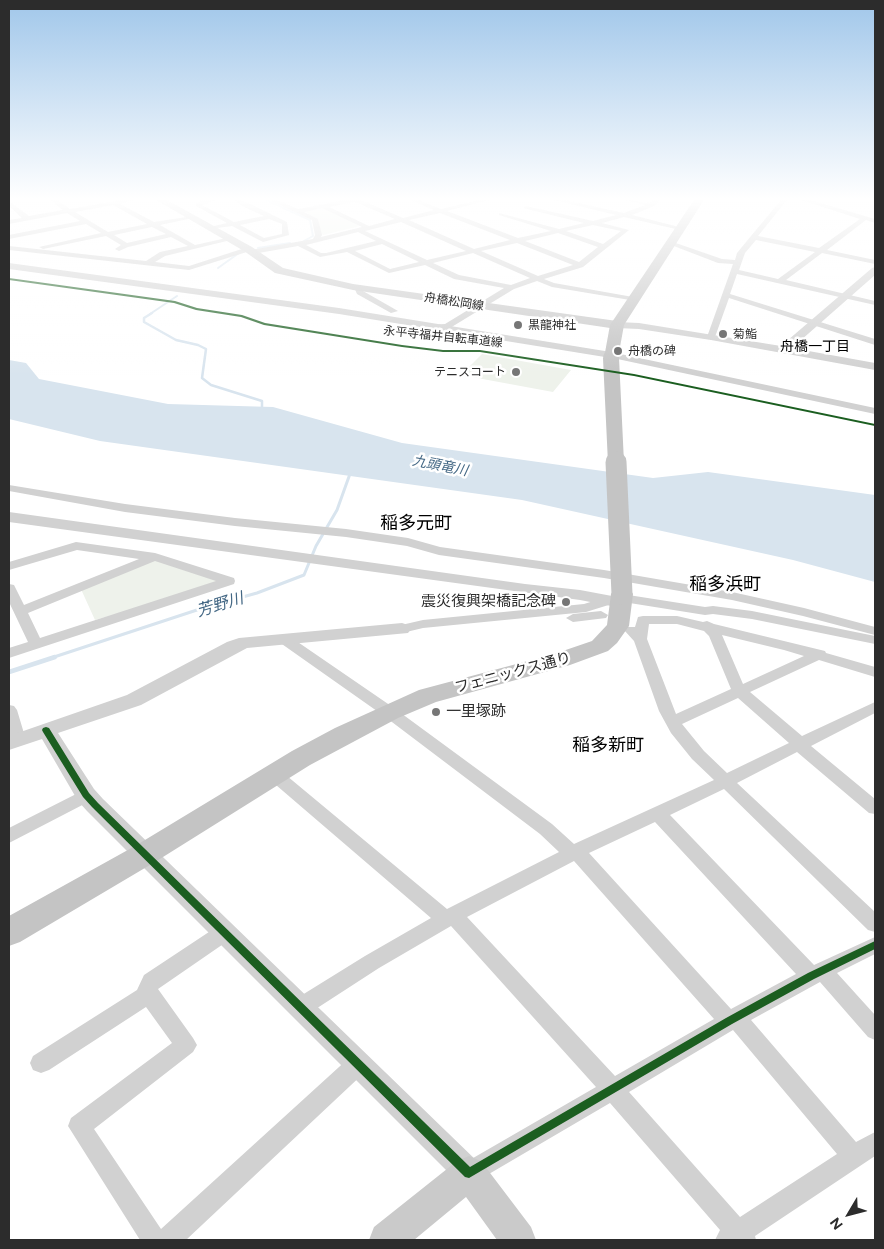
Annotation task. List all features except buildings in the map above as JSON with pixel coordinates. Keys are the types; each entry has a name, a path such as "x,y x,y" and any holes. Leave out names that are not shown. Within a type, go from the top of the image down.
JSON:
{"main road":[{"name":"舟橋松岡線","path":"262,258 279,271 358,287 617,325"},
{"name":"フェニックス通り","path":"9,932 145,854 344,734 389,712 428,696 562,660 594,649 606,641 618,626 619,599 611,356 617,325 660,258"},
{"path":"387,1240 469,1173 518,1240"}],"street":[{"path":"106,258 190,268 223,258"},
{"path":"148,263 156,258"},
{"path":"364,258 389,271 442,258"},
{"path":"418,258 457,277 512,286"},
{"path":"491,258 564,288 633,299"},
{"path":"567,258 582,264"},
{"path":"435,327 447,326 512,286 582,264 589,258"},
{"path":"713,258 721,261 738,262"},
{"path":"711,337 739,258"},
{"path":"780,281 809,258"},
{"path":"858,258 875,262"},
{"path":"9,266 166,286 611,356 875,411"},
{"path":"783,350 875,270"},
{"path":"734,271 875,303"},
{"path":"358,287 360,292 394,311"},
{"path":"726,295 875,342"},
{"path":"617,325 639,326 711,337 875,366"},
{"path":"9,488 125,508 234,522 346,533 408,542 439,551 604,574 732,596 804,612 875,631"},
{"path":"9,517 326,562 705,611 712,610 752,615 875,640"},
{"path":"9,566 76,546 154,557 229,581 9,653"},
{"path":"20,611 154,557"},
{"path":"9,588 35,643"},
{"path":"9,710 13,741 134,700 233,646 245,642 402,629 423,624 586,608 619,599"},
{"path":"645,602 702,622 708,626 716,635 739,691 875,808"},
{"path":"402,629 426,631 601,615"},
{"path":"875,672 820,654 677,620 644,620 635,634 667,711 698,755 724,782 875,924"},
{"path":"284,639 389,712 574,852 732,1019 854,1157"},
{"path":"673,722 820,654"},
{"path":"301,1008 372,962 449,917 574,852 873,710"},
{"path":"46,730 86,795 469,1173 732,1019 816,973 875,945"},
{"path":"275,775 449,917 612,1090 736,1238 875,1143"},
{"path":"9,836 86,795"},
{"path":"656,812 875,1030"},
{"path":"154,1240 79,1126 186,1045 146,991 152,981 225,932"},
{"path":"41,1063 149,994"},
{"path":"168,1240 358,1064"}],"shaded area":[{"name":"テニスコート","path":"482,354 571,370 553,392 461,375"},
{"path":"155,557 226,582 95,620 80,587"}],"water":[{"name":"九頭竜川","path":"9,360 26,363 39,379 168,404 273,407 402,443 653,478 708,472 875,495 875,582 793,560 522,500 100,441 9,419"}],"waterway":[{"path":"218,268 232,258"},
{"path":"150,314 177,296"},
{"path":"152,313 144,318 144,322 176,340 198,345 206,349 202,378 211,385 262,401 262,410"},
{"name":"芳野川","path":"51,658 203,608 257,593 304,575 316,546 337,510 351,471"},
{"name":"芳野川","path":"9,672 55,657"}],"cycle path":[{"name":"永平寺福井自転車道線","path":"9,279 175,302 196,309 242,316 264,324 402,346 443,351 480,351 634,375 875,425"},
{"path":"46,730 86,795 95,805 469,1173 729,1021 811,976 875,945"}],"place":[{"name":"黒龍神社","path":"518,325"},
{"name":"菊鮨","path":"723,334"},
{"name":"舟橋の碑","path":"618,351"},
{"name":"テニスコート","path":"516,372"},
{"name":"震災復興架橋記念碑","path":"566,602"},
{"name":"一里塚跡","path":"436,712"}],"district":[{"name":"舟橋一丁目","path":"815,347"},
{"name":"稲多元町","path":"416,524"},
{"name":"稲多浜町","path":"725,585"},
{"name":"稲多新町","path":"608,746"}]}
